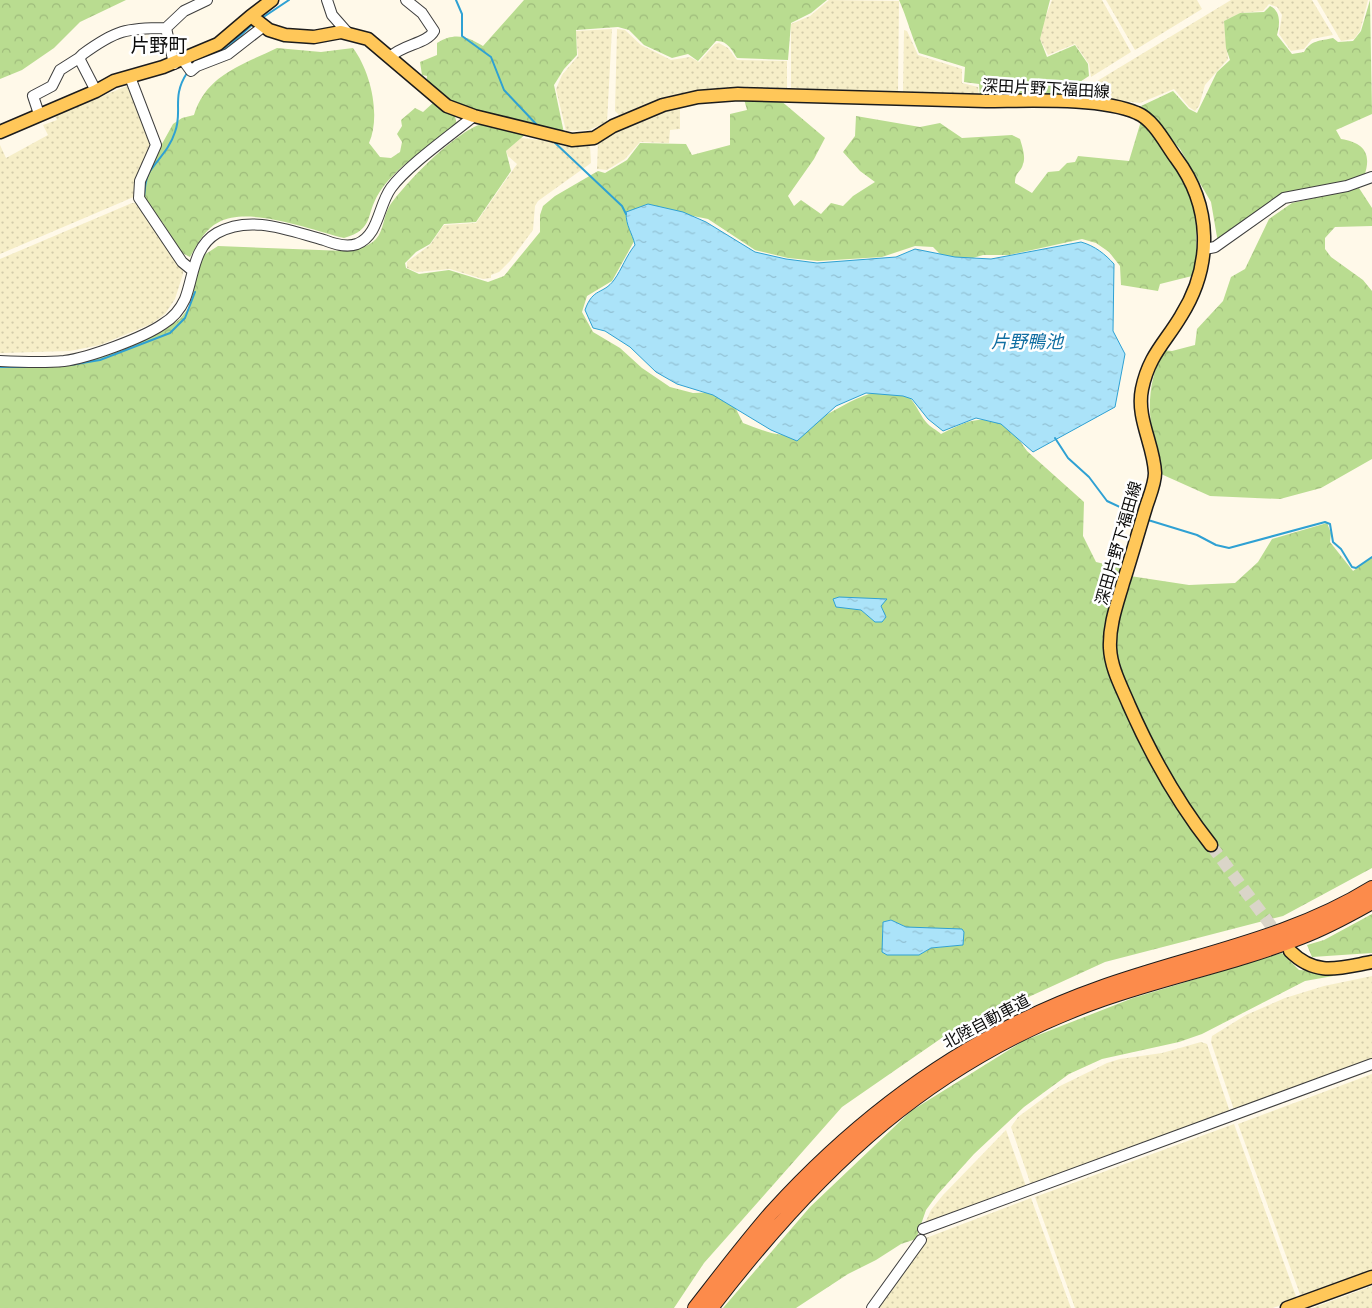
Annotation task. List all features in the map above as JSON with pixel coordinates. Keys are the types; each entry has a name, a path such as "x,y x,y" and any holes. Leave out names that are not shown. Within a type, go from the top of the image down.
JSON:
{"highway":[{"name":"北陸自動車道","path":"695,1308 771,1213 832,1151 892,1099 958,1054 994,1033 1065,1000 1280,932 1331,910 1372,888"},
{"name":"北陸自動車道","path":"711,1308 781,1221 839,1161 900,1108 965,1064 1025,1031 1068,1012 1139,987 1230,961 1292,940 1338,920 1372,902"}],"main road":[{"path":"0,132 96,91 114,81 178,62 218,44 272,0"},
{"name":"深田片野下福田線","path":"251,16 277,34 294,36 347,32 368,39 448,106 474,116 572,140 594,138 613,126 663,105 698,97 738,94 1066,102 1128,110 1139,113 1148,120 1188,176 1195,189 1202,213 1205,249 1202,269 1194,292 1179,320 1160,343 1148,369 1141,392 1143,421 1155,474 1111,625 1110,651 1115,671 1146,742 1166,780 1211,845"},
{"path":"1290,951 1308,965 1320,970 1372,962"},
{"path":"1287,1308 1372,1277"}],"street":[{"path":"39,114 33,96 52,86 60,70 116,32 132,28 166,28 184,11 207,0"},
{"path":"327,0 332,15 347,32"},
{"path":"390,57 408,44 429,38 434,31 422,13 406,0"},
{"path":"166,28 178,62 191,71 197,66 228,54 264,26"},
{"path":"79,58 96,91"},
{"path":"130,77 156,145 156,151 144,169 138,198 182,262 193,270"},
{"path":"0,361 45,362 79,358 100,352 162,325 179,310 203,246 217,233 239,226 266,225 340,245 355,245 361,242 373,231 385,198 399,180 474,116"},
{"path":"1205,249 1215,248 1284,198 1347,186 1372,177"},
{"path":"872,1308 922,1234 1372,1064"}],"shaded area":[{"path":"829,0 899,1 898,93 791,91 791,24 810,16"},
{"path":"1052,0 1102,0 1131,52 1091,77 1089,64 1075,44 1048,55 1040,39 1042,26"},
{"path":"1106,0 1197,0 1202,9 1135,50"},
{"path":"1231,0 1312,0 1333,35 1312,39 1304,49 1291,51 1279,34 1282,15 1277,7 1269,4 1263,11 1240,13 1224,21 1228,59 1205,85 1199,106 1195,111 1189,107 1174,89 1140,103 1082,96 1079,92"},
{"path":"1317,0 1368,0 1360,31 1354,39 1341,41"},
{"path":"612,29 607,122 589,130 566,131 556,89 562,75 578,56 576,31"},
{"path":"617,29 625,30 641,45 671,60 690,57 699,62 715,44 719,43 728,48 737,60 787,61 787,90 672,98 621,117 615,111"},
{"path":"904,30 907,31 918,55 962,69 962,83 978,87 979,96 903,93"},
{"path":"129,85 153,141 136,196 0,254 0,145 6,158 48,135 43,125 57,120 55,116"},
{"path":"680,108 680,129 670,130 669,143 640,142 625,159 607,170 597,169 598,142 601,138 664,110"},
{"path":"521,138 590,145 591,163 538,201 535,206 533,230 510,261 499,272 491,275 491,278 483,279 450,269 417,272 407,268 407,262 430,245 444,225 476,223 517,164 508,156 506,151"},
{"path":"132,203 137,203 183,267 183,274 175,299 165,314 151,324 100,345 70,351 0,353 0,259"},
{"path":"1372,976 1372,1062 1235,1113 1211,1042 1212,1036 1246,1015 1285,998 1324,986"},
{"path":"1201,1042 1207,1044 1231,1115 1032,1188 1011,1127 1018,1117 1060,1086 1107,1063 1120,1059 1162,1053"},
{"path":"1372,1074 1372,1272 1301,1297 1238,1124"},
{"path":"1234,1124 1297,1299 1273,1308 1075,1308 1035,1197"},
{"path":"1006,1130 1027,1189 925,1223 931,1210 943,1195"},
{"path":"1031,1198 1071,1308 877,1308 926,1238"},
{"path":"1372,1286 1372,1308 1312,1308"}],"green space":[{"path":"0,0 126,0 80,22 54,48 22,70 0,79"},
{"path":"524,0 827,0 811,13 791,23 788,60 737,58 726,44 720,41 716,41 698,61 688,54 672,58 644,45 629,30 618,27 576,30 577,55 564,69 554,85 564,133 491,117 473,111 440,96 426,85 427,76 422,75 420,62 437,55 437,43 455,36 466,38 483,46"},
{"path":"899,0 1050,0 1040,39 1047,57 1075,45 1088,64 1089,76 1055,98 980,97 979,84 964,82 965,67 919,53"},
{"path":"1370,0 1372,114 1336,130 1341,139 1356,143 1365,151 1367,162 1364,177 1281,195 1218,243 1211,202 1180,149 1141,106 1173,91 1189,109 1197,113 1217,72 1230,60 1226,48 1224,21 1240,13 1264,12 1270,6 1274,8 1279,18 1277,35 1292,54 1304,52 1313,43 1333,38 1338,42 1353,41 1361,31"},
{"path":"277,48 321,52 353,48 365,69 369,81 374,107 374,120 369,143 380,157 391,158 400,152 402,142 397,134 402,126 401,120 415,108 423,112 434,102 455,116 457,125 395,173 379,193 365,226 354,234 344,238 281,221 264,218 232,218 219,222 210,228 190,257 182,253 163,223 146,203 142,194 147,171 173,124 182,118 194,115 207,90 216,81 239,66"},
{"path":"744,99 780,100 825,138 814,159 788,196 794,206 801,200 821,214 831,203 843,206 853,196 875,182 860,171 843,152 855,136 856,116 920,127 940,123 962,138 1012,135 1020,139 1024,155 1024,161 1016,176 1015,183 1032,193 1048,172 1059,171 1067,163 1075,162 1078,156 1129,161 1141,121 1179,170 1190,191 1196,220 1196,275 1160,284 1158,291 1121,285 1120,266 1109,252 1096,243 1082,239 1009,255 983,255 966,260 946,260 933,247 915,246 882,257 818,261 788,258 755,250 708,219 663,210 637,236 612,281 587,296 582,312 593,332 620,348 642,368 670,387 693,393 718,392 730,397 743,423 771,433 788,434 862,397 892,390 905,394 914,403 926,422 941,434 958,425 973,421 988,420 1007,423 1027,451 1084,502 1083,536 1096,562 1122,568 1130,576 1189,585 1235,583 1258,562 1272,539 1327,523 1331,533 1330,542 1353,571 1372,557 1372,868 1283,916 1105,962 946,1035 842,1107 704,1263 674,1308 0,1308 0,366 87,362 163,331 180,319 190,306 201,257 218,246 345,251 366,246 379,235 389,207 418,172 445,147 471,129 482,124 498,125 527,133 506,151 511,171 476,222 444,224 430,244 416,252 405,263 406,268 419,274 449,270 488,282 504,276 540,232 540,215 543,206 555,196 598,171 605,173 627,160 640,143 686,144 692,155 730,145 730,114 747,110","holes":["881,606 886,617 875,622 861,610","891,920 906,927 963,945 931,948 919,955 905,954 882,943 883,922"]},
{"path":"1359,188 1372,208 1372,226 1335,227 1325,238 1325,249 1331,257 1363,280 1372,291 1372,459 1321,488 1280,499 1210,496 1161,474 1151,426 1150,397 1156,367 1163,350 1172,351 1195,345 1197,329 1223,301 1231,277 1245,269 1269,219 1292,203"},
{"path":"1372,914 1372,953 1312,957 1307,945 1324,940"},
{"path":"1282,953 1299,970 1332,972 1333,976 1305,981 1202,1034 1179,1042 1102,1059 1069,1074 1024,1107 974,1154 926,1210 916,1239 901,1244 876,1260 848,1274 796,1308 723,1308 810,1207 911,1111 1023,1041 1133,998"}],"water":[{"name":"片野鴨池","path":"648,204 683,212 706,222 755,252 817,263 896,257 915,249 955,257 991,259 1081,242 1091,246 1114,264 1113,331 1125,354 1115,407 1033,452 1001,424 976,418 943,431 928,419 912,399 903,396 866,393 836,406 797,441 771,430 713,395 677,384 656,372 630,347 605,331 593,328 585,310 588,303 595,294 610,285 635,245 628,226 626,212"},
{"path":"839,597 887,599 881,606 886,617 882,622 875,622 861,610 836,607 833,599"},
{"path":"891,920 906,927 962,929 964,932 963,945 931,948 919,955 887,955 882,952 883,922"}],"waterway":[{"path":"262,18 289,0"},
{"path":"456,0 462,14 462,36 491,57 504,90 538,126"},
{"path":"217,53 229,46 254,23"},
{"path":"144,197 148,174 173,138 178,118 178,97 182,82 187,73"},
{"path":"552,140 622,206 626,214"},
{"path":"70,365 100,360 170,333 185,318 195,292"},
{"path":"0,367 47,367"},
{"path":"1055,438 1068,458 1089,477 1107,501 1139,516"},
{"path":"1148,520 1197,535 1216,545 1229,548 1325,522 1330,524 1333,542 1341,549 1352,567 1356,568 1372,557"}],"tunnel":[{"path":"1211,845 1281,939"}],"district":[{"name":"片野町","path":"159,45"}]}
